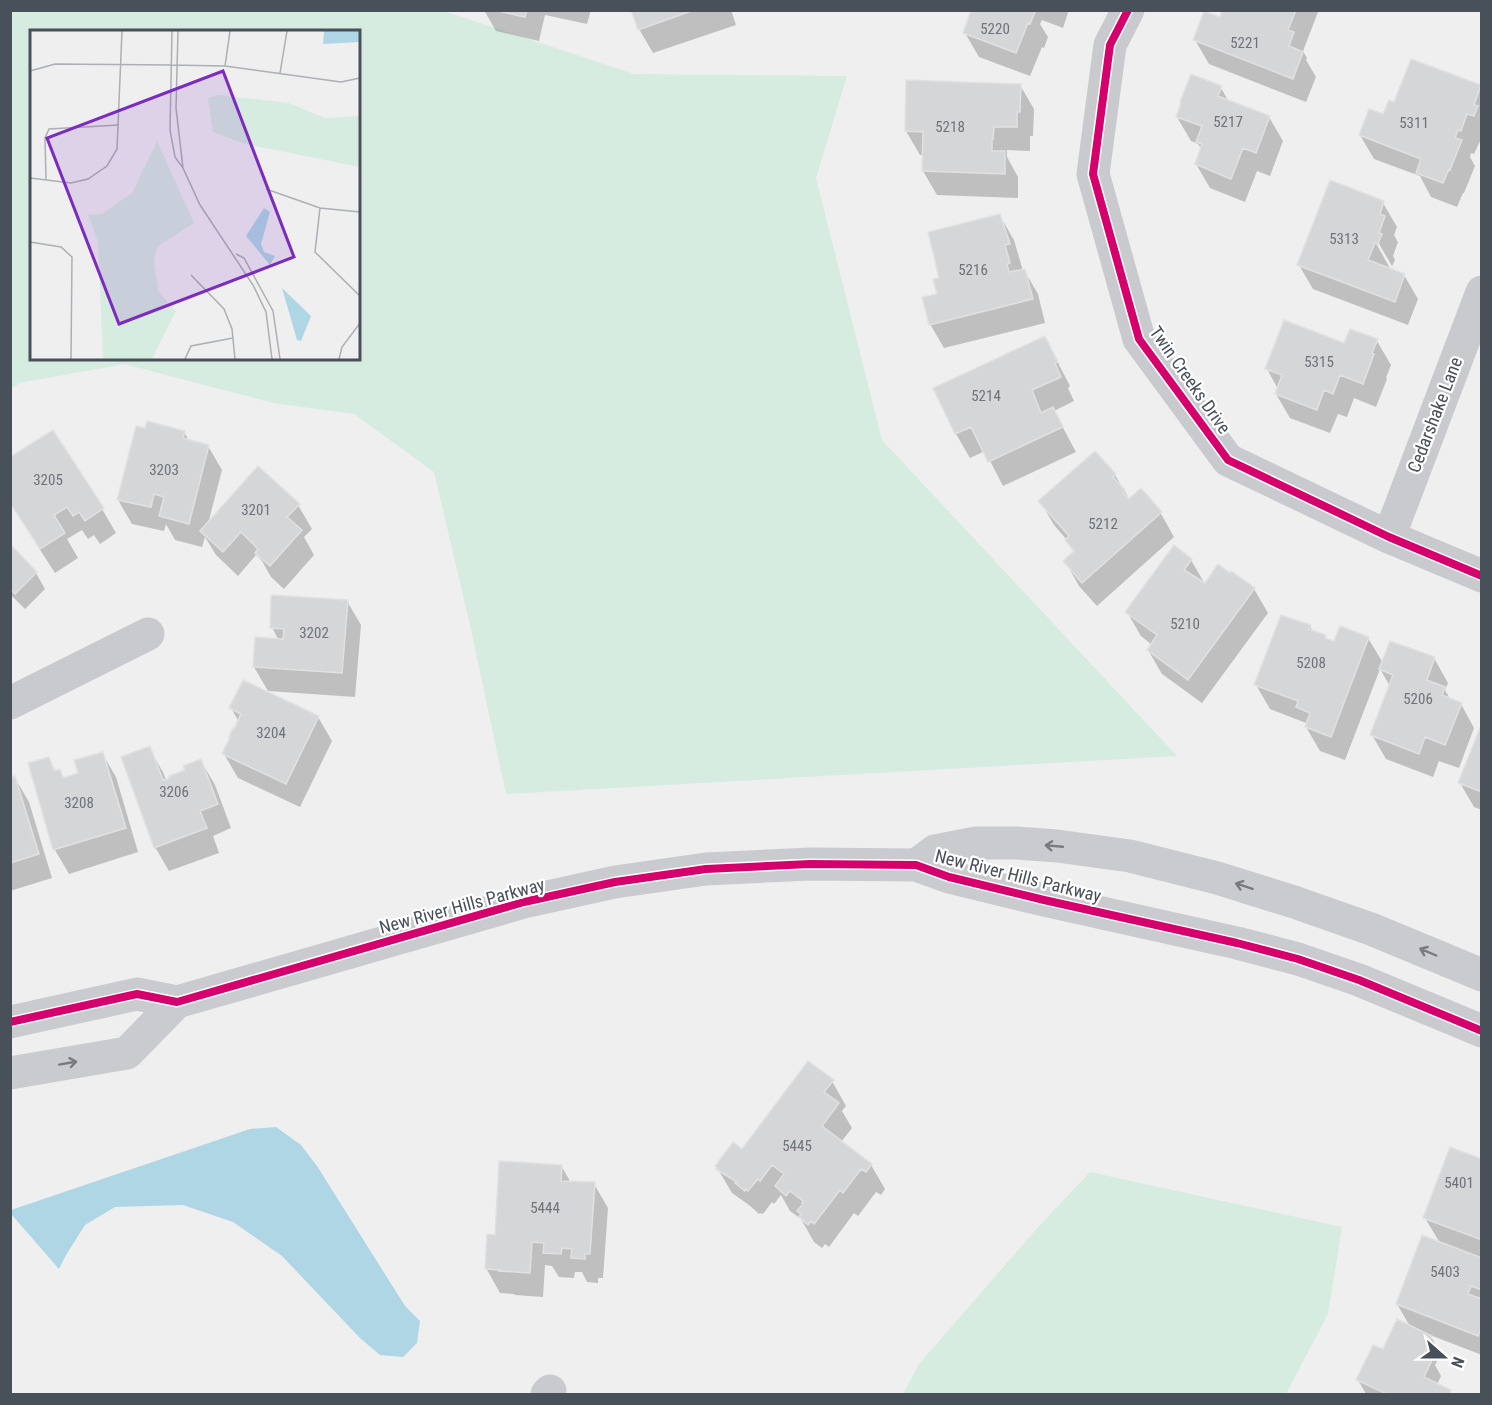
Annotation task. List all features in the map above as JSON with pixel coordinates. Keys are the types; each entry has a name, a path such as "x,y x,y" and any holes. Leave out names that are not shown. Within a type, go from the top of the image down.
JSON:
{"street":[{"name":"Twin Creeks Drive","path":"1128,10 1110,45 1093,174 1139,339 1228,460 1389,537 1482,576"},
{"name":"Cedarshake Lane","path":"1389,537 1482,292"},
{"path":"10,703 148,634"},
{"name":"New River Hills Parkway","path":"916,865 935,851 976,843 1057,846 1130,856 1217,878 1371,928 1482,975"},
{"name":"New River Hills Parkway","path":"10,1022 137,994 177,1002 524,902 615,882 706,869 810,864 916,865 949,877 1237,943 1298,959 1359,980 1482,1031"},
{"path":"10,1073 128,1053 177,1002"}],"green space":[{"path":"11,10 444,11 634,74 847,76 816,178 882,440 1177,756 506,794 434,472 354,414 273,403 124,364 20,383 11,389"},
{"path":"1090,1172 1342,1227 1328,1314 1286,1394 903,1394 919,1364 1039,1226"}],"water":[{"path":"276,1127 301,1145 317,1166 405,1306 420,1321 417,1343 403,1357 380,1355 360,1338 282,1256 233,1222 183,1205 115,1207 85,1225 59,1269 11,1214 11,1210 250,1129"}],"building":[{"path":"494,10 527,10 525,17"},
{"path":"631,10 694,10 638,30"},
{"path":"971,10 1032,10 1035,12 1016,53 963,33"},
{"path":"1222,10 1296,10 1288,30 1294,32 1289,46 1303,52 1293,79 1193,40 1204,11 1220,17"},
{"path":"1411,59 1481,85 1474,105 1478,106 1474,116 1467,114 1461,131 1458,130 1455,138 1462,140 1443,183 1416,173 1421,159 1359,135 1369,109 1383,114 1389,100 1394,102"},
{"path":"1191,74 1222,86 1218,96 1270,116 1256,153 1243,148 1231,179 1195,164 1202,144 1196,142 1202,126 1176,117"},
{"path":"906,80 1021,84 1017,127 994,127 992,151 1005,151 1005,174 922,171 923,132 905,131"},
{"path":"1330,180 1384,201 1380,214 1385,216 1379,233 1382,234 1378,244 1375,243 1368,260 1405,274 1395,302 1297,265"},
{"path":"1000,214 1010,244 1005,245 1010,263 1007,264 1009,272 1025,269 1033,299 929,325 922,297 937,294 933,279 939,278 928,232"},
{"path":"1284,320 1344,343 1350,329 1378,339 1363,384 1340,375 1333,394 1324,390 1317,410 1275,394 1282,375 1265,369"},
{"path":"1045,336 1058,362 1055,363 1061,377 1032,390 1041,413 1053,407 1063,427 988,462 971,427 955,434 933,388"},
{"path":"147,421 185,431 183,438 209,445 189,524 159,516 164,497 154,494 151,507 117,500 136,426 145,428"},
{"path":"53,430 104,508 85,521 79,512 73,516 67,507 54,515 65,533 40,549 10,503 10,457"},
{"path":"1095,451 1116,474 1113,477 1125,490 1123,492 1129,499 1141,488 1162,512 1082,583 1063,561 1074,551 1065,540 1069,536 1038,501"},
{"path":"258,466 300,504 287,517 302,530 270,566 255,553 258,549 241,532 223,552 200,531"},
{"path":"10,544 37,572 15,594 10,589"},
{"path":"1174,545 1192,559 1184,570 1205,583 1218,564 1255,588 1188,680 1147,650 1157,635 1125,612"},
{"path":"271,595 348,600 342,673 253,667 255,637 283,639 284,629 270,628"},
{"path":"1281,615 1311,625 1309,629 1326,635 1325,638 1334,641 1340,626 1369,637 1331,737 1305,727 1310,713 1296,707 1298,701 1254,685"},
{"path":"1390,641 1435,657 1427,680 1445,687 1442,695 1462,703 1445,745 1425,737 1419,754 1370,735 1393,675 1379,669"},
{"path":"243,680 319,716 286,784 222,754 241,714 229,708"},
{"path":"1482,723 1482,792 1458,783"},
{"path":"150,746 163,780 185,770 183,766 201,759 218,804 200,811 207,828 154,848 121,757"},
{"path":"103,752 126,828 53,850 28,763 49,757 54,771 60,769 63,778 78,773 74,760"},
{"path":"15,776 39,854 10,863 10,778"},
{"path":"808,1061 834,1080 824,1092 839,1103 822,1126 872,1164 866,1172 861,1169 843,1193 840,1190 814,1224 811,1221 808,1225 799,1217 801,1214 797,1211 803,1201 790,1191 786,1196 775,1186 784,1174 772,1165 760,1181 758,1179 748,1191 746,1189 745,1191 715,1166 733,1142 742,1149"},
{"path":"1450,1147 1482,1159 1482,1240 1423,1218"},
{"path":"499,1161 562,1165 561,1181 595,1182 590,1254 585,1254 585,1259 571,1258 572,1249 562,1248 561,1254 543,1253 544,1243 532,1242 530,1273 485,1269 487,1234 495,1235"},
{"path":"1422,1235 1482,1258 1482,1290 1471,1286 1468,1294 1482,1299 1482,1327 1478,1336 1396,1304"},
{"path":"1397,1319 1432,1336 1424,1354 1433,1358 1424,1377 1451,1390 1449,1394 1387,1394 1356,1380 1373,1345 1383,1349"}],"cycle path":[{"path":"1128,10 1110,45 1093,174 1139,339 1228,460 1389,537 1482,576"},
{"path":"10,1022 137,994 177,1002 524,902 615,882 706,869 810,864 916,865 949,877 1237,943 1298,959 1359,980 1482,1031"}]}
